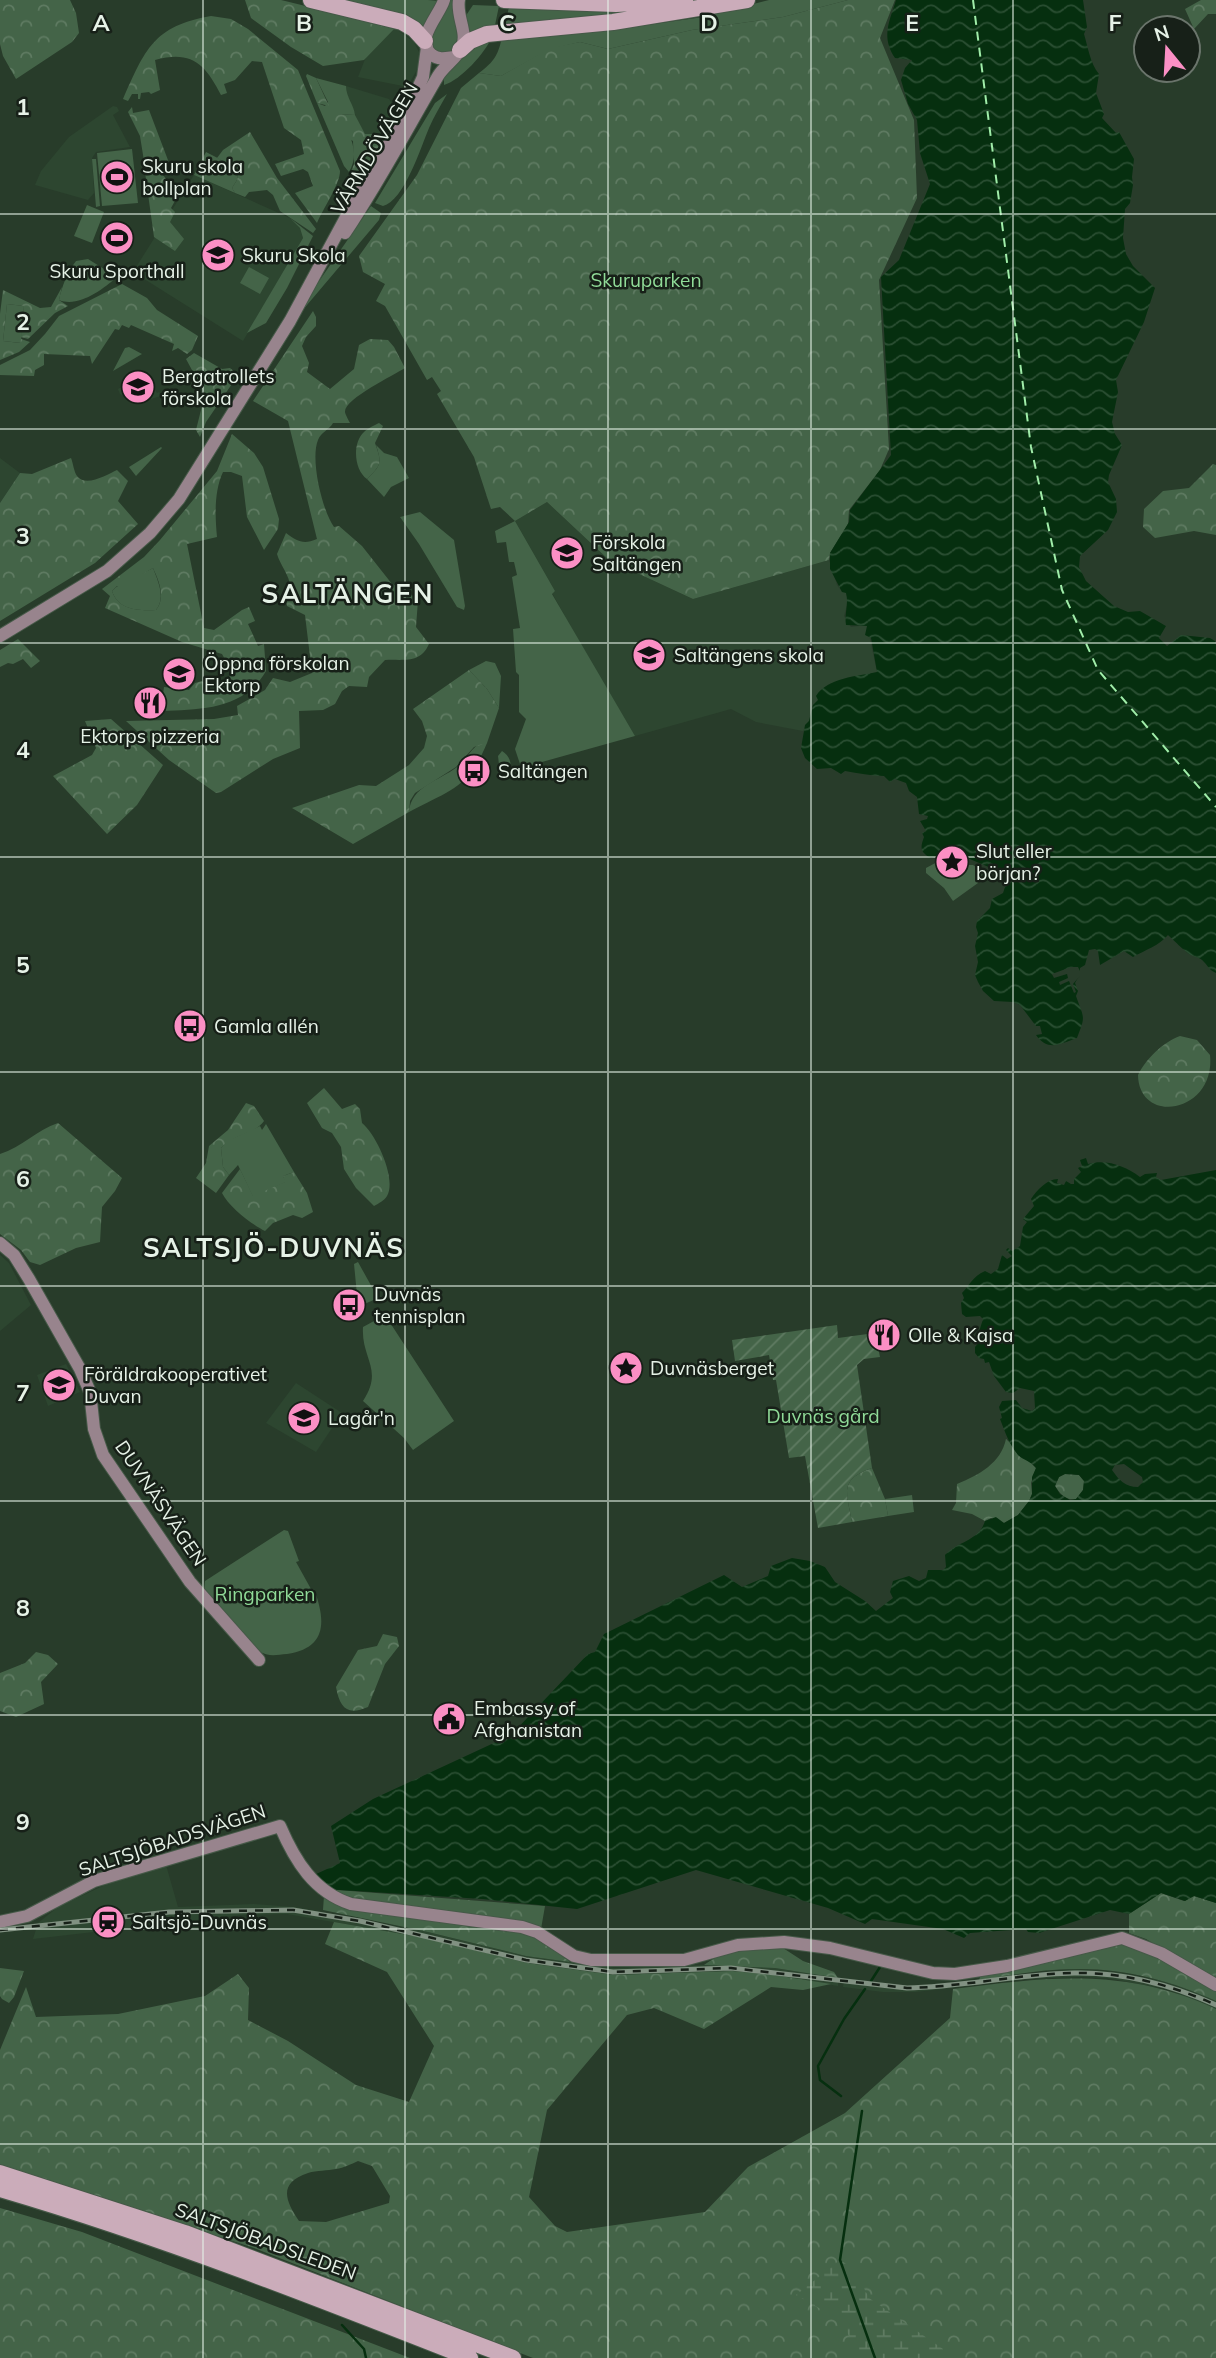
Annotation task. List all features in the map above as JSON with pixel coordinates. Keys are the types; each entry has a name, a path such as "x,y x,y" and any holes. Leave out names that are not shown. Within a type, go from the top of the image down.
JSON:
{"highway":[{"path":"311,0 402,22 414,29 426,44"},
{"path":"503,0 616,4 685,0"},
{"path":"457,53 470,41 498,33 613,22 747,0"},
{"name":"SALTSJÖBADSLEDEN","path":"0,2173 198,2237 513,2358"},
{"name":"SALTSJÖBADSLEDEN","path":"0,2189 177,2246 470,2358"}],"street":[{"name":"VÄRMDÖVÄGEN","path":"305,295 352,205 404,118 423,77 427,31 444,0"},
{"path":"426,44 437,58 457,53 463,38 458,11 459,0"},
{"name":"VÄRMDÖVÄGEN","path":"0,636 107,571 166,516 192,480 305,295 377,186 438,77 457,53"},
{"name":"DUVNÄSVÄGEN","path":"0,1243 14,1255 24,1270 80,1369 90,1392 94,1429 103,1455 190,1582 259,1660"},
{"name":"SALTSJÖBADSVÄGEN","path":"0,1922 27,1916 94,1881 280,1826 308,1875 317,1886 338,1900 351,1905 522,1927 537,1932 574,1956 591,1959 684,1959 738,1945 784,1942 830,1948 933,1973 955,1973 1007,1966 1122,1938 1161,1953 1216,1984"}],"shaded area":[{"path":"379,24 395,28 414,42 420,54 418,68 410,82 403,86 358,77"},
{"path":"346,86 389,99 397,117 387,134 365,134 346,92"},
{"path":"113,106 119,111 113,115 130,147 96,152 92,158 94,193 88,200 35,185 41,171 69,137"},
{"name":"Skuru Skola","path":"194,175 290,218 300,228 303,238 243,341 133,272"},
{"name":"Bergatrollets förskola","path":"146,374 161,396 138,403 120,394 118,389"},
{"path":"0,458 20,473 0,503"},
{"path":"547,502 609,560 693,599 829,560 837,585 842,592 846,592 848,601 844,616 851,627 867,625 877,672 829,684 820,691 803,731 756,722 731,709 635,736 592,665 552,593 555,591 515,521"},
{"path":"0,1255 9,1263 31,1305 0,1331"},
{"name":"Föräldrakooperativet Duvan","path":"66,1364 80,1392 48,1406 37,1375"},
{"name":"Lagår'n","path":"296,1383 342,1413 316,1452 266,1423"},
{"path":"166,1865 178,1907 254,1904 294,1907 428,1932 526,1956 614,1968 704,1965 775,1968 838,1978 838,1986 732,1971 614,1975 527,1963 425,1938 287,1914 241,1915 33,1939 38,1923 58,1907 109,1883"},
{"path":"1075,1969 1117,1972 1158,1980 1216,2001 1216,2009 1166,1989 1107,1978 1027,1979 916,1992 883,1992 843,1987 844,1980 907,1986 931,1985"}],"green space":[{"path":"0,0 70,0 76,13 79,33 72,42 16,79 3,56 0,44"},
{"path":"245,0 281,0 395,28 364,60 323,66 251,18"},
{"path":"329,0 428,0 439,1 422,28"},
{"path":"449,0 455,0 456,46 453,52 439,53 432,48 432,41"},
{"path":"769,0 848,0 783,17 692,30 608,49 580,42 550,49 501,76 479,73 495,57 502,36 647,25 703,17"},
{"name":"Skuruparken","path":"848,0 895,0 880,38 914,120 917,198 879,280 889,449 880,470 849,510 848,524 830,553 829,560 693,599 609,560 547,502 515,521 500,507 491,509 474,457 437,394 441,391 432,377 427,380 385,306 376,301 385,284 363,272 359,256 417,175 461,88 479,73 501,76 550,48 580,42 608,49 692,30 783,17"},
{"path":"1201,0 1216,0 1216,14 1208,14 1202,20 1202,14 1187,14 1185,9"},
{"path":"473,5 499,6 494,30 469,39 465,17"},
{"path":"509,7 652,10 504,29"},
{"path":"211,16 231,19 248,29 298,70 340,171 317,223 295,193 313,186 308,172 303,169 281,176 275,164 304,154 301,140 284,128 262,62 252,61 235,80 224,84 227,93 221,95 209,75 196,62 179,57 155,60 160,90 151,94 141,93 140,99 138,94 132,94 128,101 123,99 145,54 163,34 191,20"},
{"path":"492,37 472,65 458,78 444,85 444,76 472,46"},
{"path":"307,74 316,78 329,106 317,103"},
{"path":"316,78 346,86 355,115 339,114 354,150 349,172 317,103 325,106 328,102"},
{"path":"447,94 405,184 391,202 383,206 375,203 435,103"},
{"path":"132,107 133,113 149,110 174,176 166,167 144,161 140,136 128,112"},
{"path":"338,114 355,115 365,134 387,134 356,182 348,179 354,164 353,141 333,129 332,119"},
{"path":"250,132 277,178 316,229 313,233 280,211 273,195 267,190 249,192 245,197 235,193 232,188 239,169 217,158 223,150"},
{"name":"Skuru skola bollplan","path":"132,149 138,203 102,206 97,153"},
{"path":"206,152 239,169 232,188 235,193 194,175"},
{"path":"92,159 96,159 100,206 96,207"},
{"path":"144,165 161,173 176,199 171,208 175,212 170,222 184,239 175,251 154,237"},
{"path":"87,205 104,212 92,243 74,236"},
{"path":"371,206 381,213 379,220 296,318 306,300"},
{"path":"290,218 313,236 266,323 247,333 303,238 300,228"},
{"path":"88,259 117,277 82,300 59,300 65,280 76,261"},
{"path":"249,267 269,278 260,294 240,283"},
{"path":"122,284 147,298 157,310 198,336 192,350 187,354 178,348 172,351 174,344 131,325 129,328 122,325 119,330 115,329 92,364 90,356 44,354 44,365 35,370 34,376 0,375 0,365 30,350 59,316"},
{"path":"62,287 59,300 68,306 55,313 28,339 21,337 24,306 7,304 3,341 20,343 21,339 30,342 19,352 0,360 3,290 40,308 51,307"},
{"path":"7,304 24,306 21,343 3,341"},
{"path":"313,311 316,326 302,346 309,363 307,372 330,389 354,369 359,345 370,339 388,340 405,368 352,401 345,412 350,423 333,423 321,435 316,448 316,471 325,509 334,527 339,526 362,546 392,584 418,600 416,627 429,644 416,658 385,660 369,677 367,687 349,686 342,691 335,704 323,710 299,711 300,748 273,759 216,793 169,760 126,721 214,719 238,715 237,706 265,690 273,678 290,682 312,673 305,615 287,606 290,584 277,554 286,533 300,541 317,539 288,421 253,401"},
{"path":"129,347 142,354 113,371 125,348"},
{"path":"194,353 222,369 230,368 238,375 206,422 200,437 196,430 205,394 186,359"},
{"path":"379,423 383,426 375,443 379,463 367,479 359,469 356,449 364,432"},
{"path":"232,434 254,453 263,467 279,519 278,529 264,550 247,517 242,476 223,472 217,495 217,537 187,544 204,628 214,630 249,607 255,621 248,624 258,646 264,644 266,671 246,693 220,705 161,711 164,687 189,690 195,683 202,681 209,685 227,680 232,672 222,654 182,642 105,608 110,596 102,589 144,557 217,471","holes":["153,568 161,595 156,610 130,608 119,602 112,591"]},
{"path":"376,445 384,453 397,457 409,478 391,487 384,497 367,479 379,464"},
{"path":"162,448 136,476 129,467"},
{"path":"71,458 77,476 86,481 117,470 128,481 118,501 138,524 95,563 0,621 0,503 20,473 32,474"},
{"path":"1213,464 1216,465 1216,535 1194,531 1155,538 1143,527 1144,509 1163,491 1189,488"},
{"path":"420,512 454,540 464,610 457,607 400,517"},
{"path":"515,521 555,591 552,594 635,736 524,767 520,764 515,749 526,719 519,712 519,675 516,672 513,629 520,628 512,577 517,575 514,562 509,562 506,542 497,543 495,531"},
{"path":"153,568 161,595 156,610 130,608 119,602 112,591 116,587"},
{"path":"18,639 40,661 31,668 23,659 0,667 0,650"},
{"path":"486,661 495,663 501,676 499,708 487,689 469,670"},
{"path":"469,670 487,689 499,708 487,743 474,747 456,767 415,793 410,801 409,812 353,844 292,808 359,785 376,786 409,765 424,748 427,736 422,721 413,709"},
{"path":"111,719 163,765 137,805 107,834 53,776 92,755 96,748 85,721"},
{"path":"481,743 487,743 473,770 465,779 447,793 409,812 411,803 420,790 457,767"},
{"path":"502,751 511,765 509,771 500,773 498,756"},
{"path":"952,854 959,858 962,865 973,865 984,872 978,883 953,901 944,888 926,873 926,868"},
{"path":"1180,1036 1197,1040 1210,1055 1209,1075 1201,1090 1190,1100 1177,1106 1163,1106 1151,1102 1142,1091 1138,1075 1156,1052 1167,1042"},
{"path":"324,1088 342,1109 355,1104 360,1109 362,1123 384,1157 389,1188 386,1198 374,1206 356,1188 344,1169 341,1147 332,1133 322,1128 307,1103"},
{"path":"246,1103 254,1106 264,1121 221,1148 223,1167 229,1175 216,1193 196,1178 206,1163 209,1146 228,1130"},
{"path":"58,1123 122,1178 102,1207 100,1242 76,1248 40,1265 30,1262 21,1250 0,1234 0,1154"},
{"path":"266,1124 294,1172 283,1176 286,1182 253,1197 238,1165 229,1175 223,1167 221,1148 227,1141 260,1126 262,1130"},
{"path":"240,1169 253,1196 285,1182 283,1176 294,1172 307,1193 313,1212 302,1218 293,1215 273,1223 265,1231 259,1228 235,1209 222,1193"},
{"path":"358,1262 378,1298 360,1306 354,1264"},
{"path":"385,1315 454,1421 413,1450 404,1438 363,1401 369,1390 372,1372 363,1338 363,1327"},
{"name":"Duvnäs gård","path":"837,1325 838,1338 875,1333 880,1357 864,1359 857,1365 872,1468 854,1477 849,1483 847,1495 852,1522 818,1528 805,1456 789,1458 776,1380 773,1380 769,1355 735,1361 732,1340"},
{"path":"1006,1439 1036,1468 1029,1501 1018,1515 1004,1523 991,1518 985,1521 972,1514 952,1510 956,1503 957,1484 973,1477 994,1461"},
{"path":"872,1468 885,1499 888,1516 852,1522 847,1495 849,1483 854,1477"},
{"path":"1065,1474 1079,1475 1084,1481 1083,1490 1076,1499 1064,1496 1055,1486 1059,1477"},
{"path":"912,1495 914,1512 888,1516 885,1499"},
{"name":"Ringparken","path":"284,1530 288,1531 299,1561 296,1562 311,1589 314,1589 320,1612 320,1631 310,1646 300,1651 269,1655 259,1651 204,1591 205,1581"},
{"path":"383,1634 397,1637 399,1646 385,1664 368,1707 350,1710 342,1705 336,1687 358,1650 377,1646"},
{"path":"36,1652 48,1655 58,1664 41,1682 44,1704 16,1717 0,1711 0,1673 25,1663"},
{"path":"324,1889 545,1906 541,1929 355,1902"},
{"path":"1161,1893 1184,1901 1194,1896 1216,1903 1216,1980 1146,1939 1129,1933 1129,1914"},
{"path":"324,1896 350,1909 519,1932 543,1941 570,1962 526,1956 323,1910"},
{"path":"334,1922 425,1938 527,1963 614,1975 732,1971 831,1984 803,1990 771,1987 704,2029 654,2008 627,2015 547,2110 529,2197 555,2226 567,2232 705,2212 748,2167 845,2113 950,2018 953,1989 1054,1979 1118,1981 1150,1986 1216,2009 1216,2358 533,2358 254,2248 0,2165 0,2050 26,1987 36,2017 118,2014 205,1996 238,1974 249,1988 248,2020 288,2041 356,2085 409,2102 434,2046 387,1972 325,1944","holes":["358,2161 372,2166 390,2196 389,2203 326,2222 299,2221 290,2206 287,2193 288,2187 298,2177"]},
{"path":"1120,1943 1148,1951 1216,1989 1216,2001 1165,1982 1129,1973 1093,1969 1051,1970 979,1980 981,1975"},
{"path":"765,1947 783,1948 803,1961 834,1972 838,1978 775,1968 704,1965 726,1954"},
{"path":"0,1968 24,1971 9,2003 0,1996"},
{"path":"0,2208 82,2232 410,2358 0,2358"},
{"path":"840,2260 855,2270 869,2298 943,2349 946,2358 859,2358 842,2321 796,2295"}],"water":[{"path":"896,0 1083,0 1087,27 1084,34 1091,60 1099,74 1096,93 1104,114 1102,118 1116,133 1119,132 1134,159 1130,203 1125,209 1123,238 1126,254 1133,266 1155,288 1144,322 1116,380 1118,392 1112,422 1122,445 1108,482 1116,499 1117,512 1108,530 1080,556 1079,567 1086,581 1114,606 1128,612 1140,611 1166,626 1159,638 1167,646 1181,635 1210,638 1216,645 1216,973 1201,959 1187,953 1168,935 1133,957 1124,951 1100,965 1098,951 1089,950 1085,965 1080,968 1075,983 1083,1017 1080,1031 1077,1038 1055,1045 1045,1043 1036,1035 1042,1034 1040,1026 1036,1026 1020,1005 994,1001 983,991 975,975 978,962 975,946 977,921 990,908 992,899 1003,893 1005,887 991,868 965,857 955,845 948,852 931,858 925,854 922,849 922,833 926,831 920,821 928,816 919,814 917,797 909,791 906,783 895,779 890,782 884,776 845,771 841,774 831,768 817,769 805,758 801,748 805,725 821,690 844,679 877,672 871,638 865,635 867,626 846,625 846,593 842,592 830,569 830,553 849,522 850,510 891,455 881,277 899,260 930,184 920,153 917,120 908,104 901,80 905,68 912,60 895,58 888,43 889,23"},
{"path":"1086,1158 1088,1164 1116,1164 1140,1177 1157,1173 1156,1177 1161,1180 1216,1170 1216,1903 1194,1896 1185,1901 1161,1893 1129,1914 1110,1910 1039,1933 1028,1932 1026,1929 970,1933 964,1938 943,1929 872,1919 865,1924 828,1908 696,1870 577,1909 482,1899 324,1889 314,1875 340,1863 331,1826 373,1799 511,1735 588,1654 595,1652 604,1634 724,1575 742,1587 768,1576 771,1566 792,1558 825,1567 835,1582 876,1611 893,1598 890,1592 893,1581 909,1576 919,1581 926,1578 928,1570 943,1570 946,1567 945,1555 978,1533 985,1521 996,1517 1004,1523 1018,1515 1032,1494 1032,1477 1036,1468 1012,1447 1000,1419 999,1407 1002,1401 1016,1400 1022,1408 1032,1411 1035,1408 1034,1391 1020,1388 1013,1393 1006,1392 994,1376 989,1362 985,1363 984,1359 975,1353 975,1347 980,1341 978,1335 983,1319 980,1316 966,1317 962,1314 962,1293 981,1273 985,1271 991,1274 998,1269 1002,1255 1007,1259 1012,1256 1006,1250 1008,1248 1012,1251 1020,1246 1023,1227 1027,1222 1023,1219 1034,1206 1031,1199 1033,1196 1054,1179 1064,1185 1066,1181 1074,1184 1074,1179 1081,1172 1078,1168 1082,1166 1080,1160","holes":["1124,1464 1142,1477 1143,1482 1138,1487 1129,1486 1112,1470 1115,1465","1065,1474 1079,1475 1084,1481 1083,1490 1076,1499 1070,1500 1060,1494 1055,1486 1059,1477"]}],"pier":[{"path":"1078,967 1080,971 1080,976 1073,984 1074,993 1069,981 1060,985 1059,982 1068,978 1067,974 1054,978 1052,974"}],"waterway":[{"path":"871,1981 880,1967"},
{"path":"841,2096 820,2080 818,2066 844,2019 865,1989"},
{"path":"862,2111 840,2260 875,2358"},
{"path":"342,2325 364,2349 366,2358"}],"ferry route":[{"path":"973,0 1031,447 1062,590 1098,670 1216,807"}],"railway":[{"path":"0,1930 169,1912 293,1910 360,1921 526,1960 613,1972 731,1968 907,1988 1053,1974 1092,1973 1147,1981 1216,2005"}],"place":[{"name":"Skuru skola bollplan","path":"117,177"},
{"name":"Skuru Sporthall","path":"117,238"},
{"name":"Skuru Skola","path":"218,255"},
{"name":"Bergatrollets förskola","path":"138,387"},
{"name":"Förskola Saltängen","path":"567,553"},
{"name":"Saltängens skola","path":"649,655"},
{"name":"Öppna förskolan Ektorp","path":"179,674"},
{"name":"Ektorps pizzeria","path":"150,703"},
{"name":"Saltängen","path":"474,771"},
{"name":"Slut eller början?","path":"952,862"},
{"name":"Gamla allén","path":"190,1026"},
{"name":"Duvnäs tennisplan","path":"349,1305"},
{"name":"Olle & Kajsa","path":"884,1335"},
{"name":"Duvnäsberget","path":"626,1368"},
{"name":"Föräldrakooperativet Duvan","path":"59,1385"},
{"name":"Lagår'n","path":"304,1418"},
{"name":"Embassy of Afghanistan","path":"449,1719"},
{"name":"Saltsjö-Duvnäs","path":"108,1922"}],"district":[{"name":"SALTÄNGEN","path":"348,594"},
{"name":"SALTSJÖ-DUVNÄS","path":"274,1248"}]}
